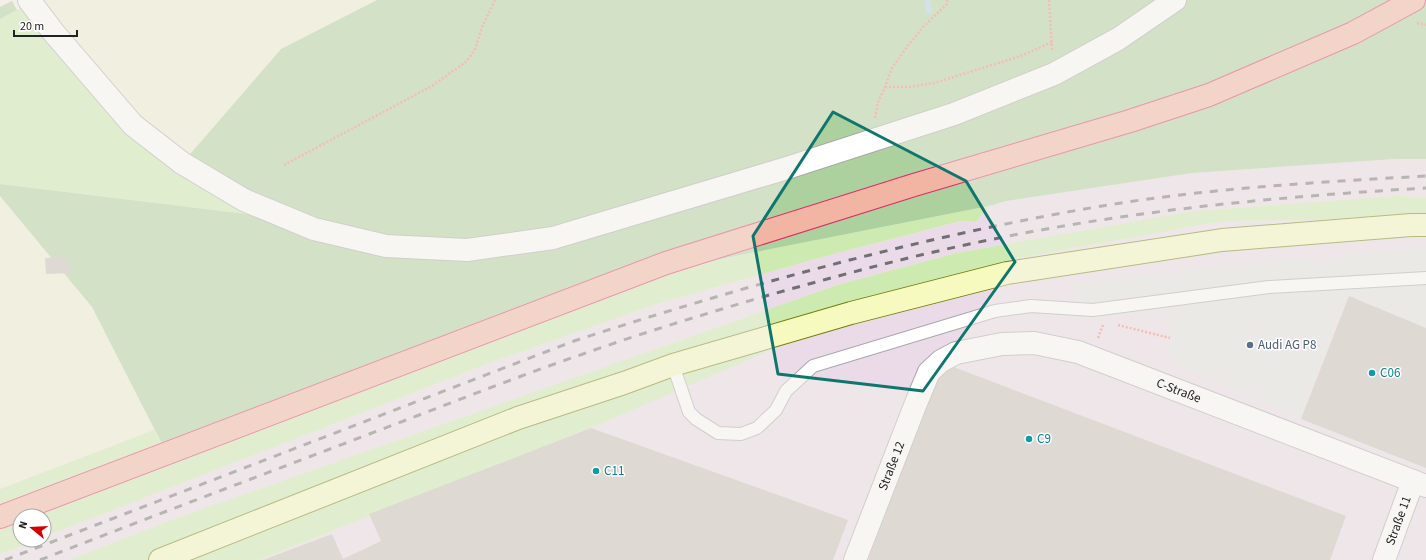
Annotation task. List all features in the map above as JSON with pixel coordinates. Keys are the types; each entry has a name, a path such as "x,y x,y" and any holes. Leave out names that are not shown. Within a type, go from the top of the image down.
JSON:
{"highway":[{"path":"0,517 666,263 914,185 1130,121 1209,95 1353,33 1414,0"}],"main road":[{"path":"160,560 518,418 673,365 852,313 1007,273 1222,240 1426,225"}],"street":[{"path":"29,0 58,39 133,125 182,163 244,200 314,229 386,246 466,250 554,238 787,168 954,114 1054,74 1118,39 1175,0"},
{"name":"C-Straße","path":"929,372 941,361 956,353 1002,344 1034,342 1078,352 1420,483"},
{"name":"Straße 12","path":"855,560 929,372"},
{"name":"Straße 11","path":"1384,560 1420,483"}],"lane":[{"path":"673,365 689,412 696,419 718,433 741,434 757,428 776,410 786,390 813,366 995,311 1031,306 1093,310 1269,287 1426,278"}],"path":[{"path":"284,165 432,86 467,61 475,49 482,27 495,0"},
{"path":"878,138 874,123 878,102 886,87 892,68 906,47 924,26 947,4 947,0"},
{"path":"1049,0 1054,74"},
{"path":"1415,23 1426,25"},
{"path":"886,87 909,87 934,83 1021,56 1052,42"},
{"path":"1110,308 1104,321 1170,338"}],"highlighted area":[{"path":"833,112 966,181 1015,262 923,391 778,374 753,236"}],"shaded area":[{"path":"1395,159 1426,159 1426,197 1395,196 1193,211 956,253 837,285 171,520 69,560 0,560 0,554 16,548 52,548 52,534 492,362 657,304 826,256 961,221 976,222 989,206 1006,201 1192,173"},
{"path":"1426,219 1426,560 259,560 591,428 829,318 1009,260 1223,221"},
{"name":"Audi AG P8","path":"1426,247 1426,328 1349,296 1301,419 1171,362 1166,310 1077,321 1073,284 1191,269"}],"green space":[{"path":"34,0 377,0 281,49 185,160 137,121"},
{"path":"35,0 137,121 271,217 0,184 0,19"},
{"path":"377,0 1426,0 1426,159 1395,159 1192,173 1006,201 989,206 604,282 166,452 92,307 0,196 0,184 270,217 185,160 281,49"},
{"path":"12,1 17,10 0,19 0,7"},
{"path":"0,196 92,307 154,430 0,489"},
{"path":"1395,196 1426,197 1426,219 1223,221 1008,260 894,296 591,428 259,560 69,560 171,520 837,285 956,253 1193,211"},
{"path":"989,206 976,222 961,221 826,256 657,304 492,362 52,534 52,508 12,508 12,548 16,548 0,554 0,489 154,430 166,452 604,282"}],"building":[{"path":"70,257 71,273 46,274 45,258"},
{"name":"C06","path":"1349,296 1426,328 1426,468 1301,419"},
{"name":"C9","path":"943,363 1346,516 1330,560 868,560"},
{"name":"C11","path":"591,428 848,520 833,560 263,560 332,534 343,559 381,541 369,514"}],"waterway":[{"path":"927,0 929,11"}],"railway":[{"path":"5,560 574,341 772,281 906,246 1040,217 1108,205 1227,190 1306,183 1426,176"},
{"path":"40,560 559,362 672,324 823,280 978,242 1112,218 1216,205 1321,195 1426,188"}],"place":[{"name":"Audi AG P8","path":"1250,345"},
{"name":"C06","path":"1372,373"},
{"name":"C9","path":"1029,439"},
{"name":"C11","path":"596,471"}]}
